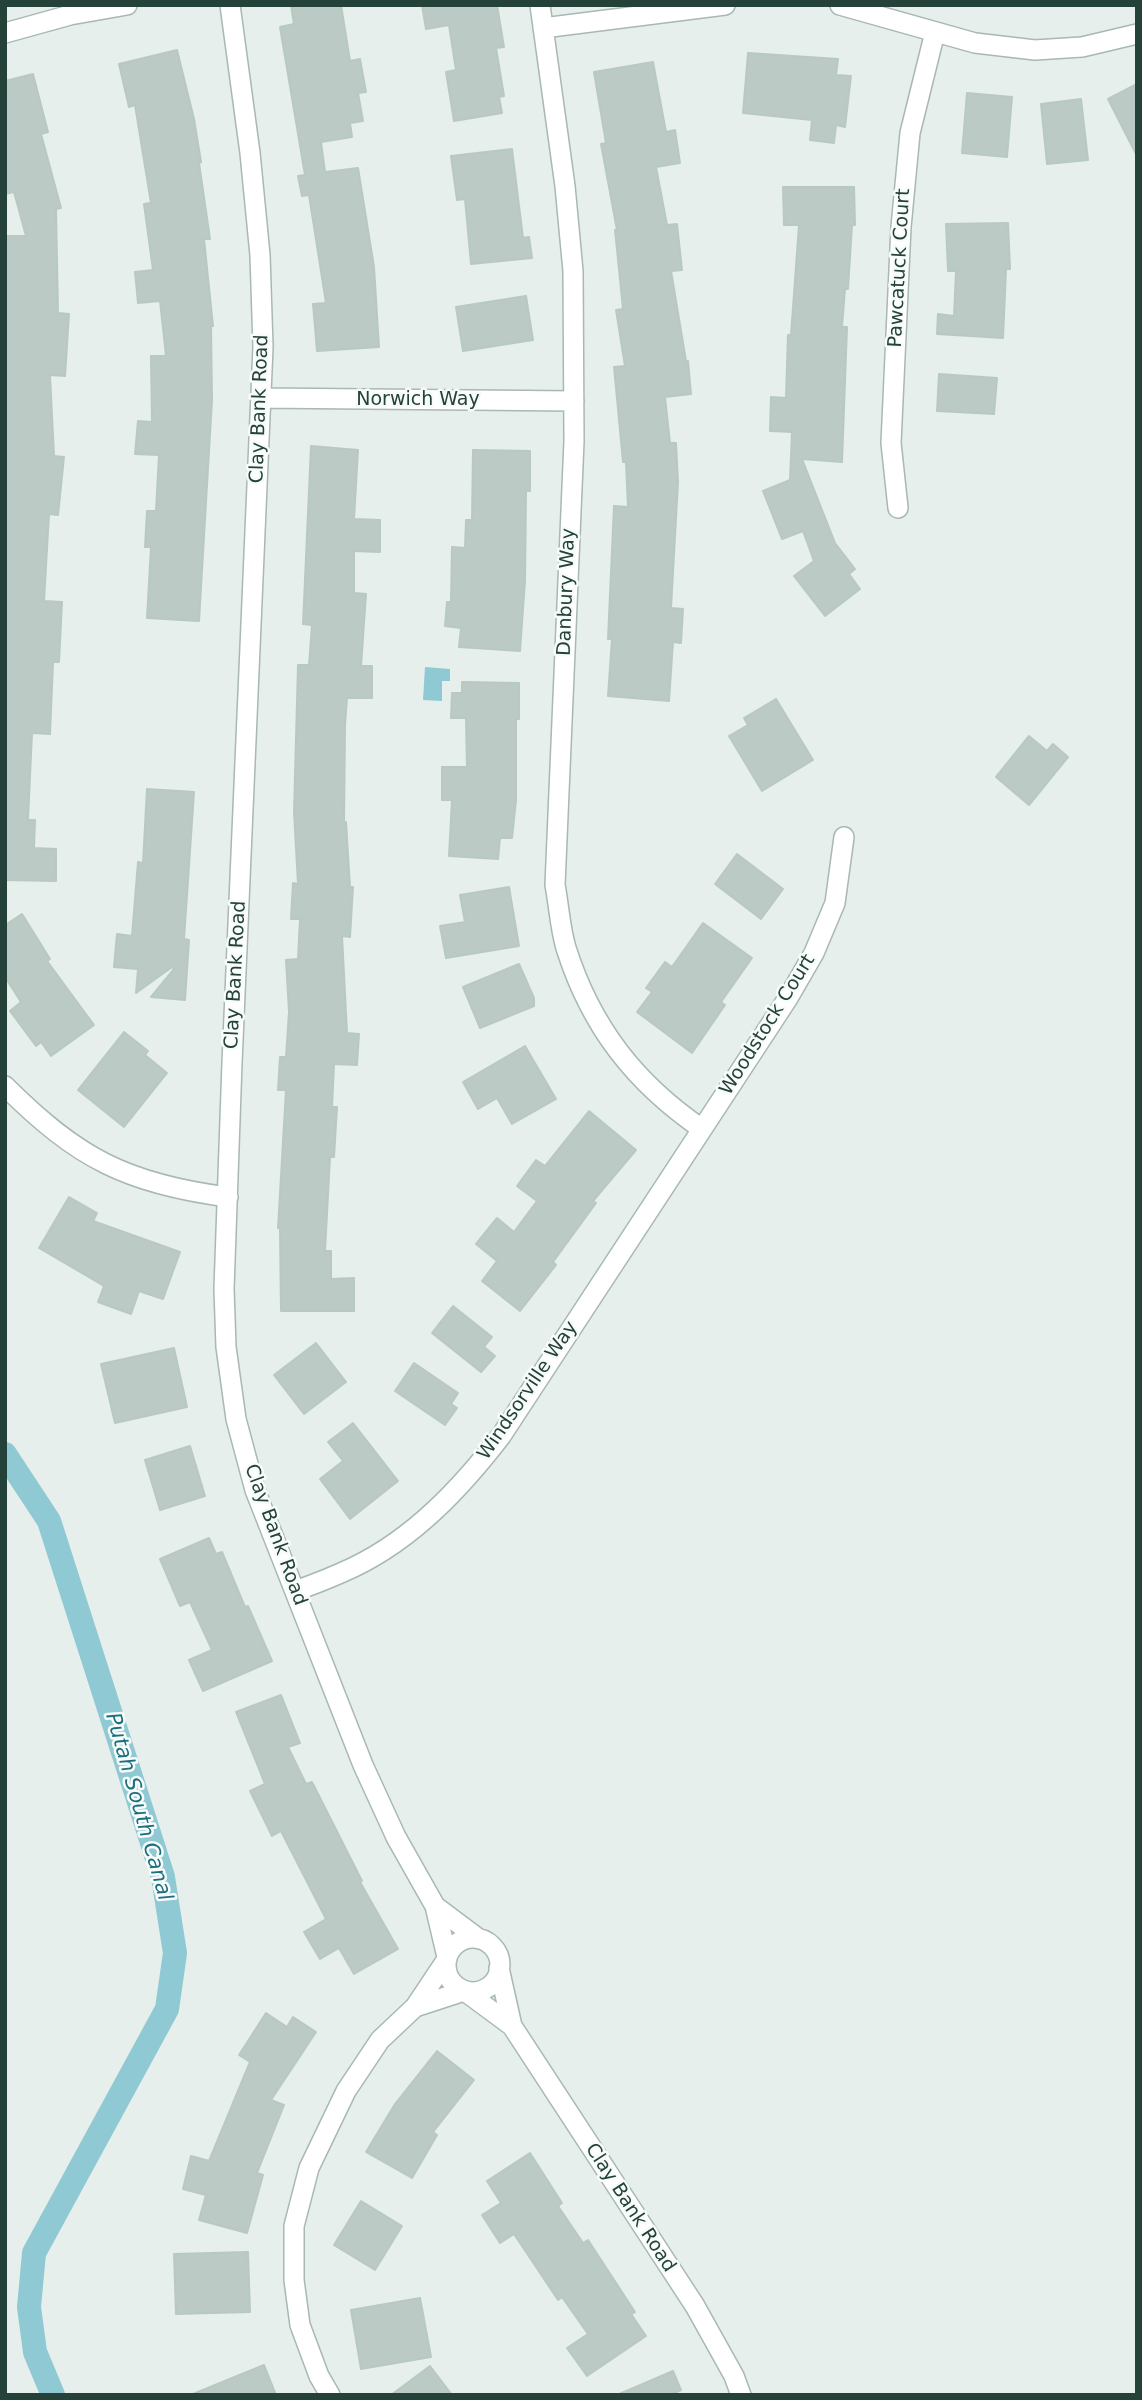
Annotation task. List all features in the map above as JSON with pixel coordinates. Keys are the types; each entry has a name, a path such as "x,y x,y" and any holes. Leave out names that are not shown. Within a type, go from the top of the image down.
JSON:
{"street":[{"path":"5,33 70,15 127,5"},
{"name":"Clay Bank Road","path":"230,5 250,153 260,255 262,398 224,1289 226,1336 236,1419 256,1490 363,1765 396,1837 435,1906 447,1958 448,1976 452,1983 512,2026 695,2306 734,2376 741,2395"},
{"name":"Danbury Way","path":"540,5 565,186 573,271 574,401 555,885 566,947 590,1008 620,1054 655,1093 702,1129"},
{"path":"543,28 725,5"},
{"path":"840,5 975,43 1035,50 1082,47 1137,34"},
{"name":"Pawcatuck Court","path":"898,508 891,443 901,226 910,133 935,32"},
{"name":"Norwich Way","path":"262,398 574,401"},
{"name":"Woodstock Court","path":"702,1129 789,998 814,953 835,903 844,836"},
{"path":"5,1086 38,1118 78,1149 116,1170 154,1184 228,1197"},
{"name":"Windsorville Way","path":"295,1591 357,1566 402,1537 438,1508 471,1474 508,1424 702,1129"},
{"name":"Clay Bank Road","path":"435,1906 495,1950 499,1958 512,2026"},
{"path":"330,2395 319,2376 300,2325 294,2280 294,2226 309,2168 346,2091 380,2040 415,2007 452,1948 460,1941 478,1939"},
{"path":"415,2007 465,1991 482,1990 491,1985 499,1968"}],"water":[{"path":"425,667 450,669 450,681 442,681 442,701 423,700"}],"building":[{"path":"291,5 341,5 350,61 360,59 366,92 358,93 363,121 350,123 352,137 321,142 325,172 358,168 374,267 379,347 317,351 313,304 326,303 309,195 302,196 298,176 305,175 280,27 294,24"},
{"path":"422,5 497,5 504,47 496,48 504,96 499,97 502,113 454,121 446,72 456,70 449,25 426,29"},
{"path":"177,50 194,119 210,239 204,239 213,326 212,400 199,621 147,618 151,547 145,547 147,511 156,511 159,455 135,454 138,421 152,422 151,356 166,356 160,301 138,303 135,272 153,270 144,204 151,203 135,105 129,107 119,64"},
{"path":"748,53 838,59 836,75 851,76 845,127 836,125 834,143 810,140 812,120 743,113"},
{"path":"653,62 666,132 675,130 680,163 656,167 667,225 677,224 682,270 671,271 688,361 691,394 665,397 670,443 676,443 678,482 671,608 683,609 681,643 673,642 669,701 608,696 612,639 608,639 614,506 628,507 626,462 623,462 614,367 625,366 616,310 623,309 617,230 601,144 606,143 594,72"},
{"path":"33,74 48,132 41,134 61,208 56,209 58,313 69,314 65,376 50,375 54,456 64,457 58,515 49,514 44,601 62,602 59,662 53,662 50,734 32,733 28,820 35,820 34,848 56,849 56,881 5,880 5,236 26,236 14,192 5,194 5,81"},
{"path":"1137,84 1137,156 1108,99"},
{"path":"967,93 1012,97 1007,157 962,153"},
{"path":"1081,99 1088,160 1047,164 1041,104"},
{"path":"512,149 523,238 529,237 532,258 471,264 465,199 457,200 451,156"},
{"path":"783,187 854,187 855,225 852,225 848,289 845,289 842,327 847,327 842,462 802,459 835,543 855,569 849,574 860,589 825,616 794,576 814,561 803,531 782,539 763,491 790,480 792,432 770,431 771,397 786,398 788,335 791,335 799,225 784,225"},
{"path":"1008,223 1010,269 1006,269 1003,338 937,334 938,314 954,316 956,271 948,271 946,224"},
{"path":"526,296 533,340 463,351 456,307"},
{"path":"939,374 997,378 994,414 937,411"},
{"path":"311,446 358,450 354,519 380,520 380,552 354,551 354,593 366,594 361,666 372,666 372,698 347,698 345,725 344,822 350,887 353,887 350,937 342,936 347,1033 359,1034 357,1065 334,1064 332,1107 337,1107 334,1157 330,1157 325,1251 331,1251 331,1279 354,1278 354,1311 281,1311 278,1228 286,1090 278,1090 280,1057 286,1057 289,1012 286,960 298,959 300,919 291,919 293,883 298,884 294,812 298,665 309,665 312,625 303,624"},
{"path":"473,450 530,451 520,651 459,647 461,628 445,626 447,602 451,602 452,547 465,548 466,520 472,520"},
{"path":"462,682 519,683 516,800 512,838 500,838 498,859 449,856 452,800 442,800 442,767 467,767 466,718 451,718 452,693 462,693"},
{"path":"776,699 813,760 762,791 729,736 748,725 744,718"},
{"path":"1029,736 1047,751 1053,744 1068,757 1029,805 996,777"},
{"path":"147,789 194,792 184,939 189,940 185,1000 151,997 174,969 172,967 136,993 138,969 114,967 117,934 132,936 138,862 143,863"},
{"path":"737,854 783,889 761,919 715,884"},
{"path":"509,887 519,946 446,958 440,926 465,922 460,895"},
{"path":"22,914 50,959 47,961 94,1025 51,1056 41,1042 36,1046 10,1011 21,1002 5,977 5,925"},
{"path":"703,923 752,958 721,1002 725,1005 692,1053 637,1012 652,992 646,988 665,962 672,967"},
{"path":"519,964 534,998 534,1006 480,1028 463,987"},
{"path":"124,1032 148,1051 145,1055 167,1073 124,1127 78,1090"},
{"path":"525,1046 556,1099 512,1124 497,1098 478,1109 463,1082"},
{"path":"589,1111 636,1150 593,1201 596,1203 553,1262 556,1265 520,1311 482,1281 497,1261 476,1244 497,1218 514,1232 537,1201 517,1186 536,1160 545,1166"},
{"path":"69,1197 97,1213 93,1221 180,1252 163,1299 139,1291 131,1314 98,1302 104,1286 39,1248"},
{"path":"453,1306 492,1337 484,1347 495,1356 481,1372 432,1333"},
{"path":"316,1343 346,1382 304,1414 274,1375"},
{"path":"174,1348 187,1407 115,1423 101,1364"},
{"path":"414,1363 458,1393 451,1404 457,1408 445,1425 395,1391"},
{"path":"353,1423 398,1481 350,1519 320,1479 343,1461 328,1442"},
{"path":"190,1446 205,1496 160,1510 145,1460"},
{"path":"209,1538 216,1554 222,1552 272,1661 203,1691 189,1660 212,1650 190,1602 180,1606 160,1559"},
{"path":"281,1695 300,1743 288,1747 306,1784 312,1782 362,1881 360,1882 398,1949 354,1974 339,1948 320,1959 304,1932 326,1919 281,1831 272,1836 250,1791 265,1784 236,1712"},
{"path":"266,2013 287,2027 293,2017 316,2032 271,2100 284,2105 257,2173 263,2175 247,2233 199,2220 206,2195 183,2189 191,2156 209,2161 250,2062 239,2055"},
{"path":"437,2051 474,2080 433,2132 437,2135 412,2178 366,2152 395,2104"},
{"path":"530,2153 562,2203 558,2206 583,2243 588,2240 635,2312 631,2314 646,2336 587,2376 567,2348 588,2334 562,2297 558,2300 514,2234 500,2243 482,2215 501,2203 487,2181"},
{"path":"361,2201 402,2226 375,2270 334,2245"},
{"path":"248,2252 250,2312 176,2314 174,2254"},
{"path":"420,2298 431,2357 361,2369 351,2310"},
{"path":"264,2365 276,2395 193,2395 193,2394"},
{"path":"430,2366 452,2395 391,2395"},
{"path":"673,2371 681,2390 670,2395 617,2395"}],"waterway":[{"name":"Putah South Canal","path":"5,1454 49,1521 163,1877 175,1953 167,2009 34,2253 29,2307 35,2352 53,2395"}]}
